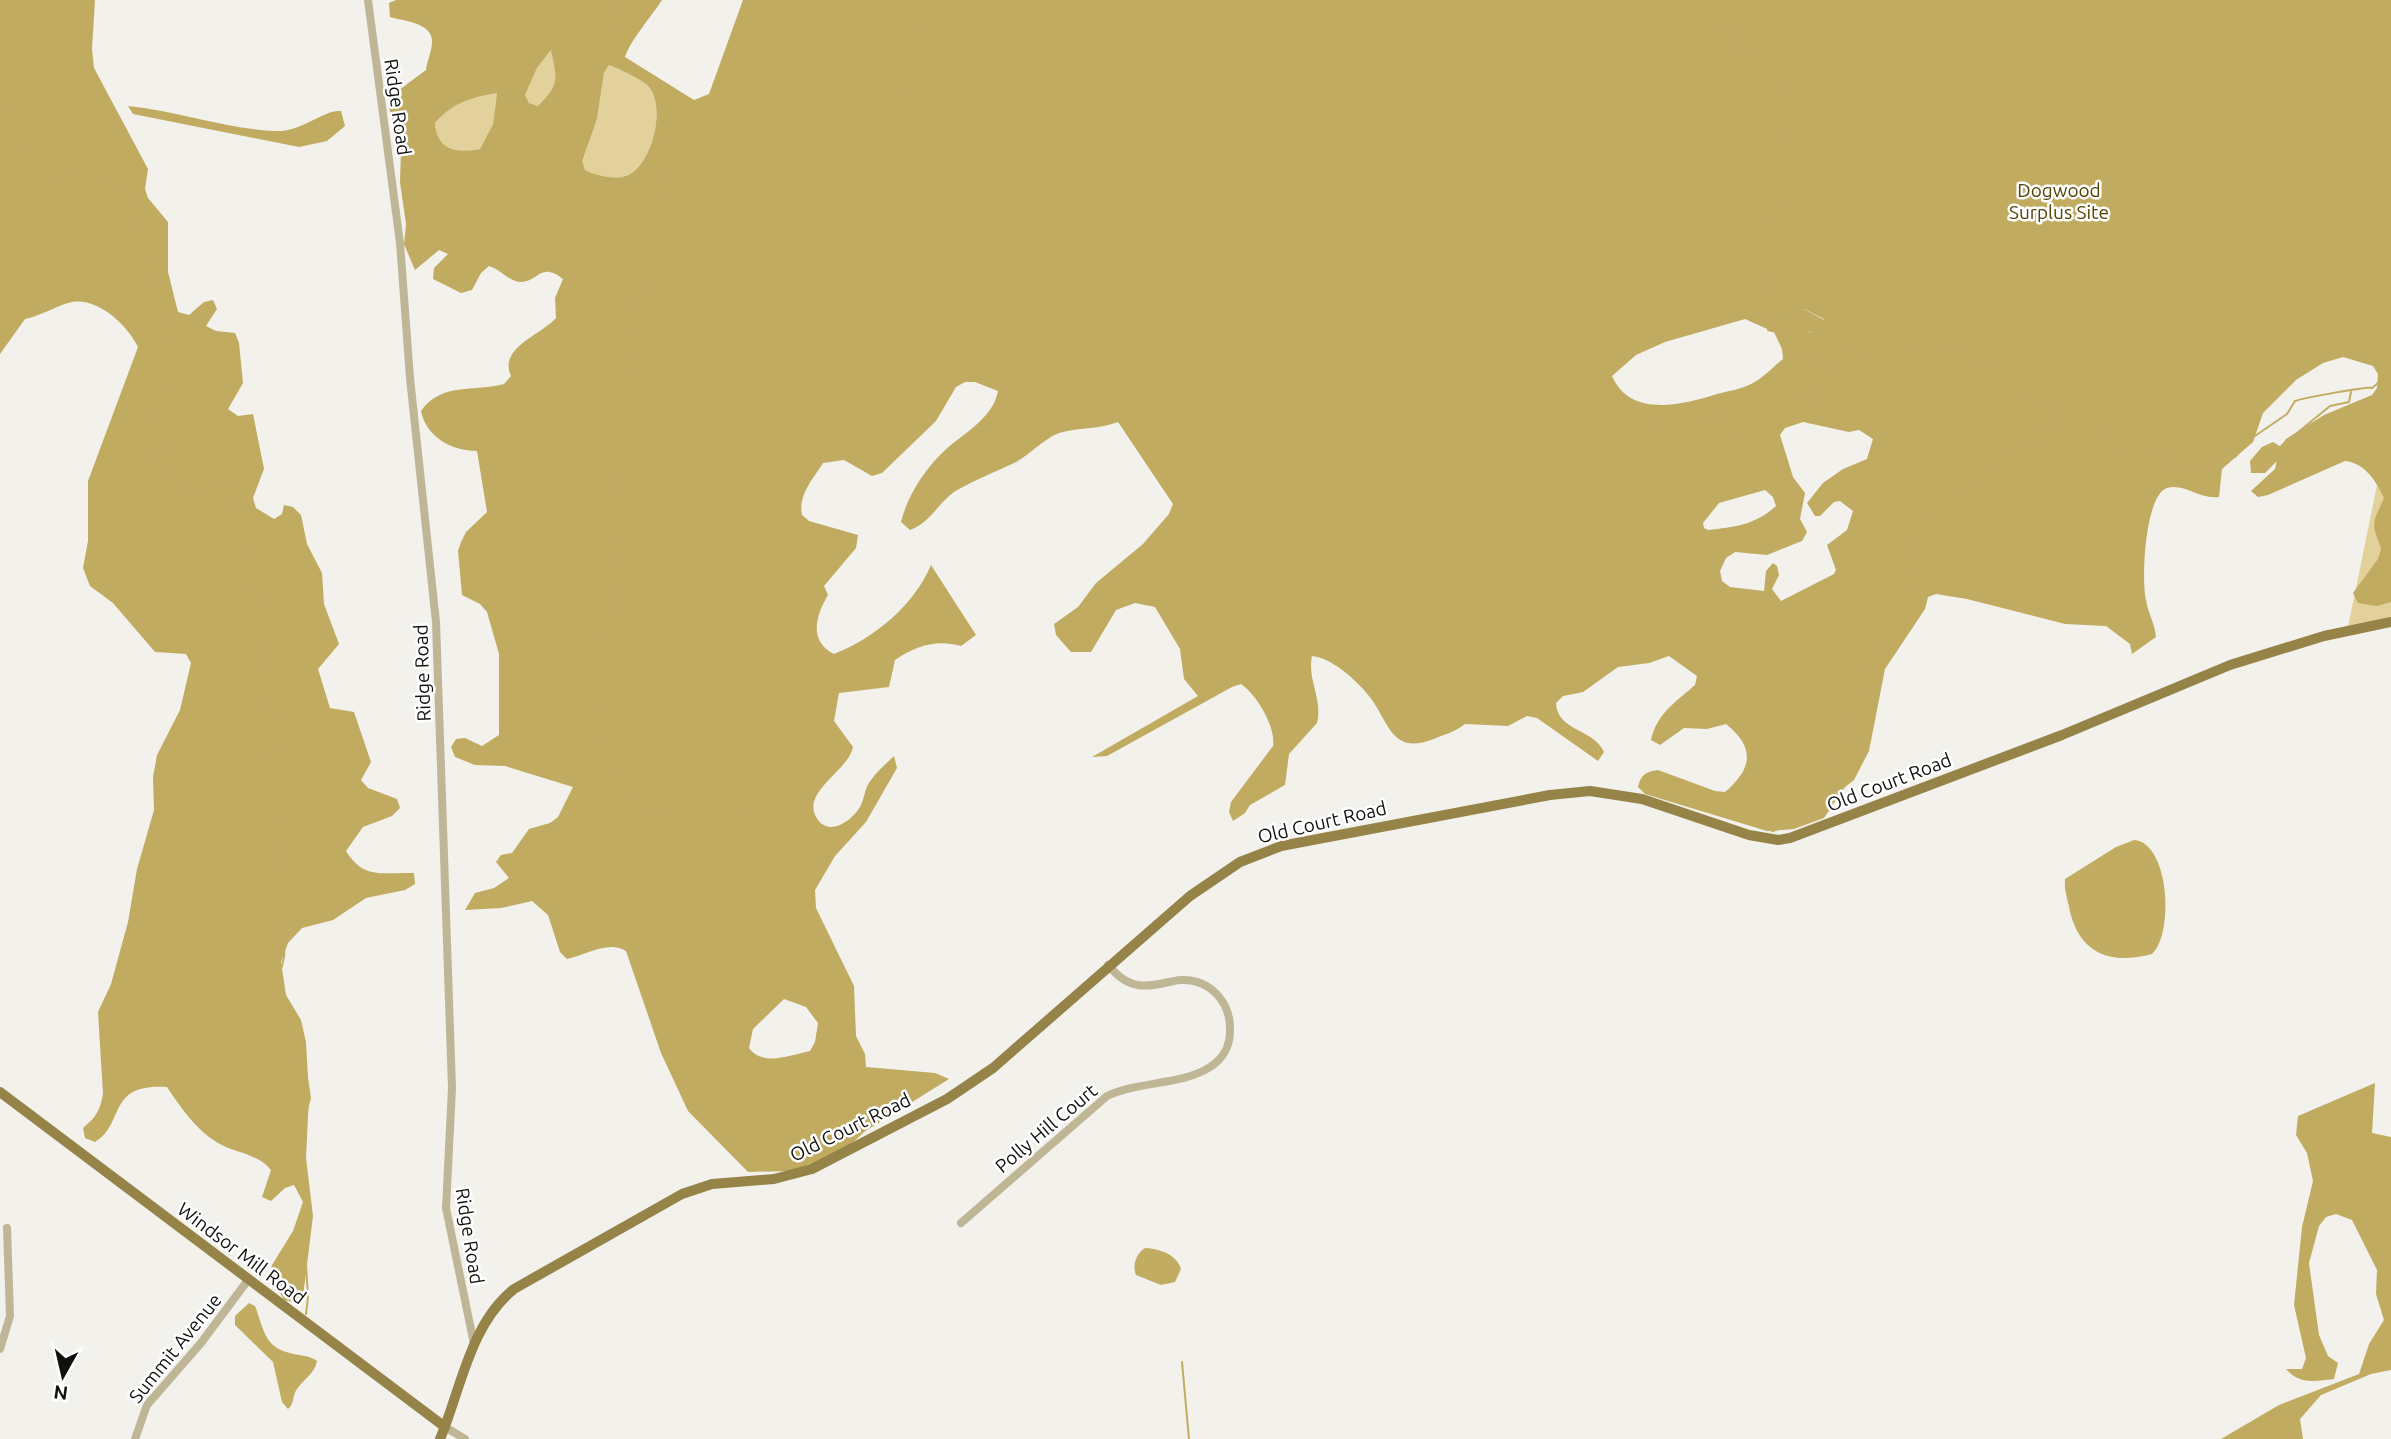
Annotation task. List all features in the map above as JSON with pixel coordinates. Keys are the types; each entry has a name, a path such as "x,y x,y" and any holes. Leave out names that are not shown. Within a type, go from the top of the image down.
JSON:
{"main road":[{"name":"Old Court Road","path":"440,1439 474,1346 491,1311 514,1289 665,1202 712,1184 774,1180 812,1169 947,1099 993,1068 1108,965 1220,874 1255,855 1280,846 1550,795 1590,791 1642,799 1749,835 1778,840 1790,838 2062,735 2261,654 2353,628 2391,622"},
{"name":"Windsor Mill Road","path":"0,1092 445,1427"}],"street":[{"name":"Ridge Road","path":"368,0 400,243 410,378 435,611 452,1088 446,1199 474,1346"},
{"name":"Polly Hill Court","path":"961,1223 1107,1096 1128,1087 1198,1073 1216,1063 1228,1046 1229,1016 1226,1006 1212,989 1185,980 1136,985 1120,977 1108,965"},
{"path":"0,1349 10,1316 4,1245 8,1228"},
{"name":"Summit Avenue","path":"135,1439 147,1405 201,1343 248,1280"},
{"name":"Windsor Mill Road","path":"445,1427 465,1439"}],"shaded area":[{"path":"552,49 556,74 553,86 538,106 529,103 525,95 537,68"},
{"path":"609,65 647,85 653,94 656,107 654,137 649,151 633,172 622,177 589,172 581,161 597,119 604,73"},
{"path":"497,93 493,124 480,149 464,151 444,145 435,123 442,116 463,102"},
{"path":"1789,306 1798,306 1830,323 1830,331 1817,335 1807,330 1787,314"},
{"path":"2391,417 2391,620 2348,627"},
{"path":"2273,442 2283,448 2283,455 2265,473 2251,473 2250,461 2262,447"},
{"path":"2134,840 2146,845 2155,856 2161,872 2165,891 2164,929 2152,954 2122,958 2109,956 2097,952 2080,935 2073,922 2065,879 2116,847"},
{"path":"1145,1248 1162,1251 1179,1264 1181,1269 1175,1282 1161,1285 1136,1275 1136,1260"},
{"path":"249,1303 255,1306 266,1335 275,1346 317,1361 312,1372 297,1389 288,1409 282,1402 273,1362 235,1325 235,1316"}],"green space":[{"path":"0,0 95,0 92,49 94,68 148,169 145,189 148,198 168,222 168,272 178,312 189,315 204,302 213,300 217,309 206,326 216,331 235,333 239,343 243,383 228,409 238,416 253,414 264,469 253,498 256,508 274,519 282,514 284,505 293,507 301,515 307,544 322,573 324,604 339,644 318,669 330,708 354,712 371,762 361,780 368,788 397,799 400,808 392,816 363,827 346,851 360,867 367,870 414,873 415,884 405,890 366,898 333,920 302,928 288,943 281,962 286,995 301,1020 306,1042 309,1096 306,1158 313,1216 303,1297 294,1302 284,1300 270,1275 272,1265 293,1231 303,1202 294,1185 285,1188 271,1201 262,1197 271,1170 260,1160 210,1138 190,1118 167,1087 148,1087 134,1091 120,1106 104,1134 95,1142 85,1138 83,1128 97,1113 103,1094 98,1012 111,984 128,922 137,869 154,810 153,777 157,755 180,710 191,663 186,654 155,652 113,603 90,586 83,568 88,541 88,481 138,347 127,330 111,315 92,304 72,302 25,319 0,354"},
{"name":"Dogwood Surplus Site","path":"396,0 662,0 636,36 625,57 694,100 709,94 743,0 2391,0 2391,602 2377,606 2358,603 2353,593 2378,559 2381,549 2374,528 2375,518 2384,498 2364,469 2345,461 2268,495 2258,497 2251,491 2275,469 2279,449 2286,439 2324,415 2372,395 2377,388 2378,374 2373,366 2343,357 2323,363 2296,380 2263,413 2253,442 2222,469 2219,497 2174,487 2167,488 2160,494 2149,521 2144,575 2146,600 2156,637 2132,654 2130,644 2106,626 2065,624 1967,599 1936,594 1928,597 1925,609 1885,669 1869,751 1854,780 1845,787 1824,818 1794,829 1767,831 1645,794 1638,787 1644,775 1658,770 1715,791 1725,792 1745,767 1746,750 1736,733 1726,724 1707,729 1684,728 1660,745 1651,740 1663,715 1695,685 1697,676 1669,656 1649,663 1618,667 1583,692 1563,696 1556,703 1558,712 1569,725 1599,744 1604,752 1598,761 1537,718 1527,716 1508,726 1465,724 1431,740 1408,743 1400,740 1388,727 1361,686 1329,661 1312,656 1318,706 1317,723 1289,754 1285,785 1250,805 1245,813 1233,821 1229,812 1231,802 1273,746 1272,730 1268,721 1259,703 1247,689 1241,684 1232,687 1107,756 1092,757 1198,696 1184,679 1180,649 1155,607 1135,603 1116,610 1091,652 1071,652 1056,635 1054,624 1078,607 1096,583 1143,544 1169,514 1173,504 1118,422 1059,433 1020,460 952,493 918,526 910,530 901,522 917,484 929,467 983,418 995,401 998,391 975,382 965,382 956,387 936,421 882,473 872,476 844,460 823,463 807,488 801,508 802,515 809,521 858,535 856,548 824,586 828,595 820,611 817,627 820,642 826,649 834,654 849,647 892,618 914,594 931,565 976,635 961,646 935,644 903,655 895,660 889,687 839,693 834,721 853,747 850,756 819,791 814,801 814,810 823,825 829,827 842,824 853,816 861,805 869,783 894,756 897,768 866,822 835,856 815,890 816,908 854,986 856,1036 865,1054 866,1067 935,1073 949,1079 864,1132 840,1155 790,1171 748,1172 688,1111 661,1053 626,951 612,947 567,959 560,952 548,915 532,901 501,908 465,910 475,893 494,888 509,878 496,862 501,855 512,853 529,829 550,823 558,817 573,787 505,766 475,765 455,757 451,747 456,739 465,738 482,746 499,735 499,654 487,612 480,604 462,595 458,551 466,532 487,512 477,451 458,448 442,441 428,428 421,411 429,402 448,392 504,384 511,376 510,358 516,350 556,318 555,298 563,279 544,272 520,282 489,266 481,273 472,290 461,293 433,279 434,268 448,254 439,250 415,270 404,244 406,224 400,182 401,151 389,107 399,90 426,70 432,42 428,31 423,27 390,17 389,3","holes":["551,50 555,81 550,92 538,106 529,103 525,95 537,68","609,65 647,85 653,94 656,107 654,136 649,151 633,172 622,177 613,177 585,170 582,161 597,119 604,73","497,93 493,124 480,149 464,151 444,145 435,123 456,106","1804,309 1824,319 1810,333 1801,320 1788,314","1745,319 1774,332 1782,349 1783,359 1761,378 1745,387 1688,402 1658,405 1631,398 1620,389 1612,376 1636,355 1665,342","1803,422 1849,432 1859,430 1873,439 1867,459 1843,469 1823,483 1807,503 1815,516 1820,516 1834,502 1840,501 1853,511 1847,530 1827,545 1836,570 1834,574 1781,601 1772,589 1779,575 1777,566 1773,563 1766,571 1764,591 1730,587 1722,581 1720,571 1726,558 1735,552 1767,555 1802,541 1807,532 1800,519 1805,493 1793,477 1780,435 1785,428","1765,490 1773,497 1776,506 1760,517 1736,526 1708,530 1703,523 1719,503","784,999 806,1007 818,1023 815,1042 810,1051 769,1058 755,1054 749,1048 753,1029"]},
{"path":"128,106 239,127 276,131 295,128 327,113 341,111 345,126 327,141 299,147 133,114"},
{"path":"2375,1083 2372,1133 2391,1137 2391,1370 2371,1374 2321,1395 2300,1419 2303,1439 2221,1439 2279,1405 2359,1374 2369,1344 2384,1320 2376,1294 2377,1270 2352,1220 2336,1214 2326,1217 2319,1226 2309,1263 2319,1335 2328,1356 2338,1363 2334,1379 2302,1380 2286,1369 2302,1369 2306,1358 2294,1305 2302,1227 2313,1181 2307,1153 2296,1135 2298,1116"}],"waterway":[{"path":"612,15 616,0"},
{"path":"900,89 898,66 903,43 935,0"},
{"path":"1694,0 1718,26 1733,36 1745,57 1762,65 1789,94 1788,134 1783,142 1787,150 1777,188 1772,231 1765,239 1765,271 1761,279 1771,281 1772,287 1770,291 1758,294 1762,307 1772,314 1768,330 1784,334 1794,354 1833,362"},
{"path":"610,25 608,35 622,63 655,87 666,109 658,227 636,301 635,335 630,340 625,367 628,413 613,473 622,564 614,588 613,611 601,631 607,669 597,694 599,709 616,783 652,814 752,813"},
{"path":"0,105 23,155 39,175 55,178 89,176 125,186 135,204 140,231 150,222 158,225 146,266 163,290 162,303 172,326 167,338 161,343 160,353 169,356 173,362 162,384 153,419 162,445 154,457 163,470 195,492 212,492 226,477 238,485 239,492 230,501 228,514 233,520 242,517 247,521 237,531 238,545 252,563 253,584 266,612 264,638 270,649 261,669 273,682 273,688 262,687 259,690 261,698 272,708 275,729 275,747 268,758 280,763 281,768 272,793 285,851 287,902 284,957 277,986 282,1003 300,1030 310,1098 303,1125 305,1169 302,1193 305,1202 308,1297 306,1314"},
{"path":"0,205 9,195 26,161"},
{"path":"1631,417 1678,431 1713,424 1721,409 1741,395 1749,405 1770,390 1780,390 1780,409 1802,395 1827,400 1828,395 1820,382 1826,378 1846,350 1860,348 1867,360 1890,357 1902,362 1906,360 1911,344 1952,350 1974,364 1999,358 2005,363 2005,382 2012,394 2046,404 2058,419"},
{"path":"1749,822 1773,831 1809,816 1823,798 1834,771 1845,726 1854,715 1857,693 1874,661 1877,643 1904,623 1913,605 1914,576 1907,547 1911,540 1911,524 1936,513 1960,493 1974,489 1987,466 1999,452 2016,455 2022,445 2035,446 2045,431 2056,433 2059,420 2086,420 2100,428 2104,437 2119,451 2146,451 2158,454 2177,470 2200,471 2216,462 2235,457 2249,440 2287,414 2295,401 2372,388 2391,372"},
{"path":"2281,446 2330,406 2349,402 2351,392"},
{"path":"1739,476 1741,465 1736,445 1737,434 1776,406"},
{"path":"565,917 565,892 576,854 583,851 599,817 615,811 629,797"},
{"path":"1182,1362 1189,1439"}]}
